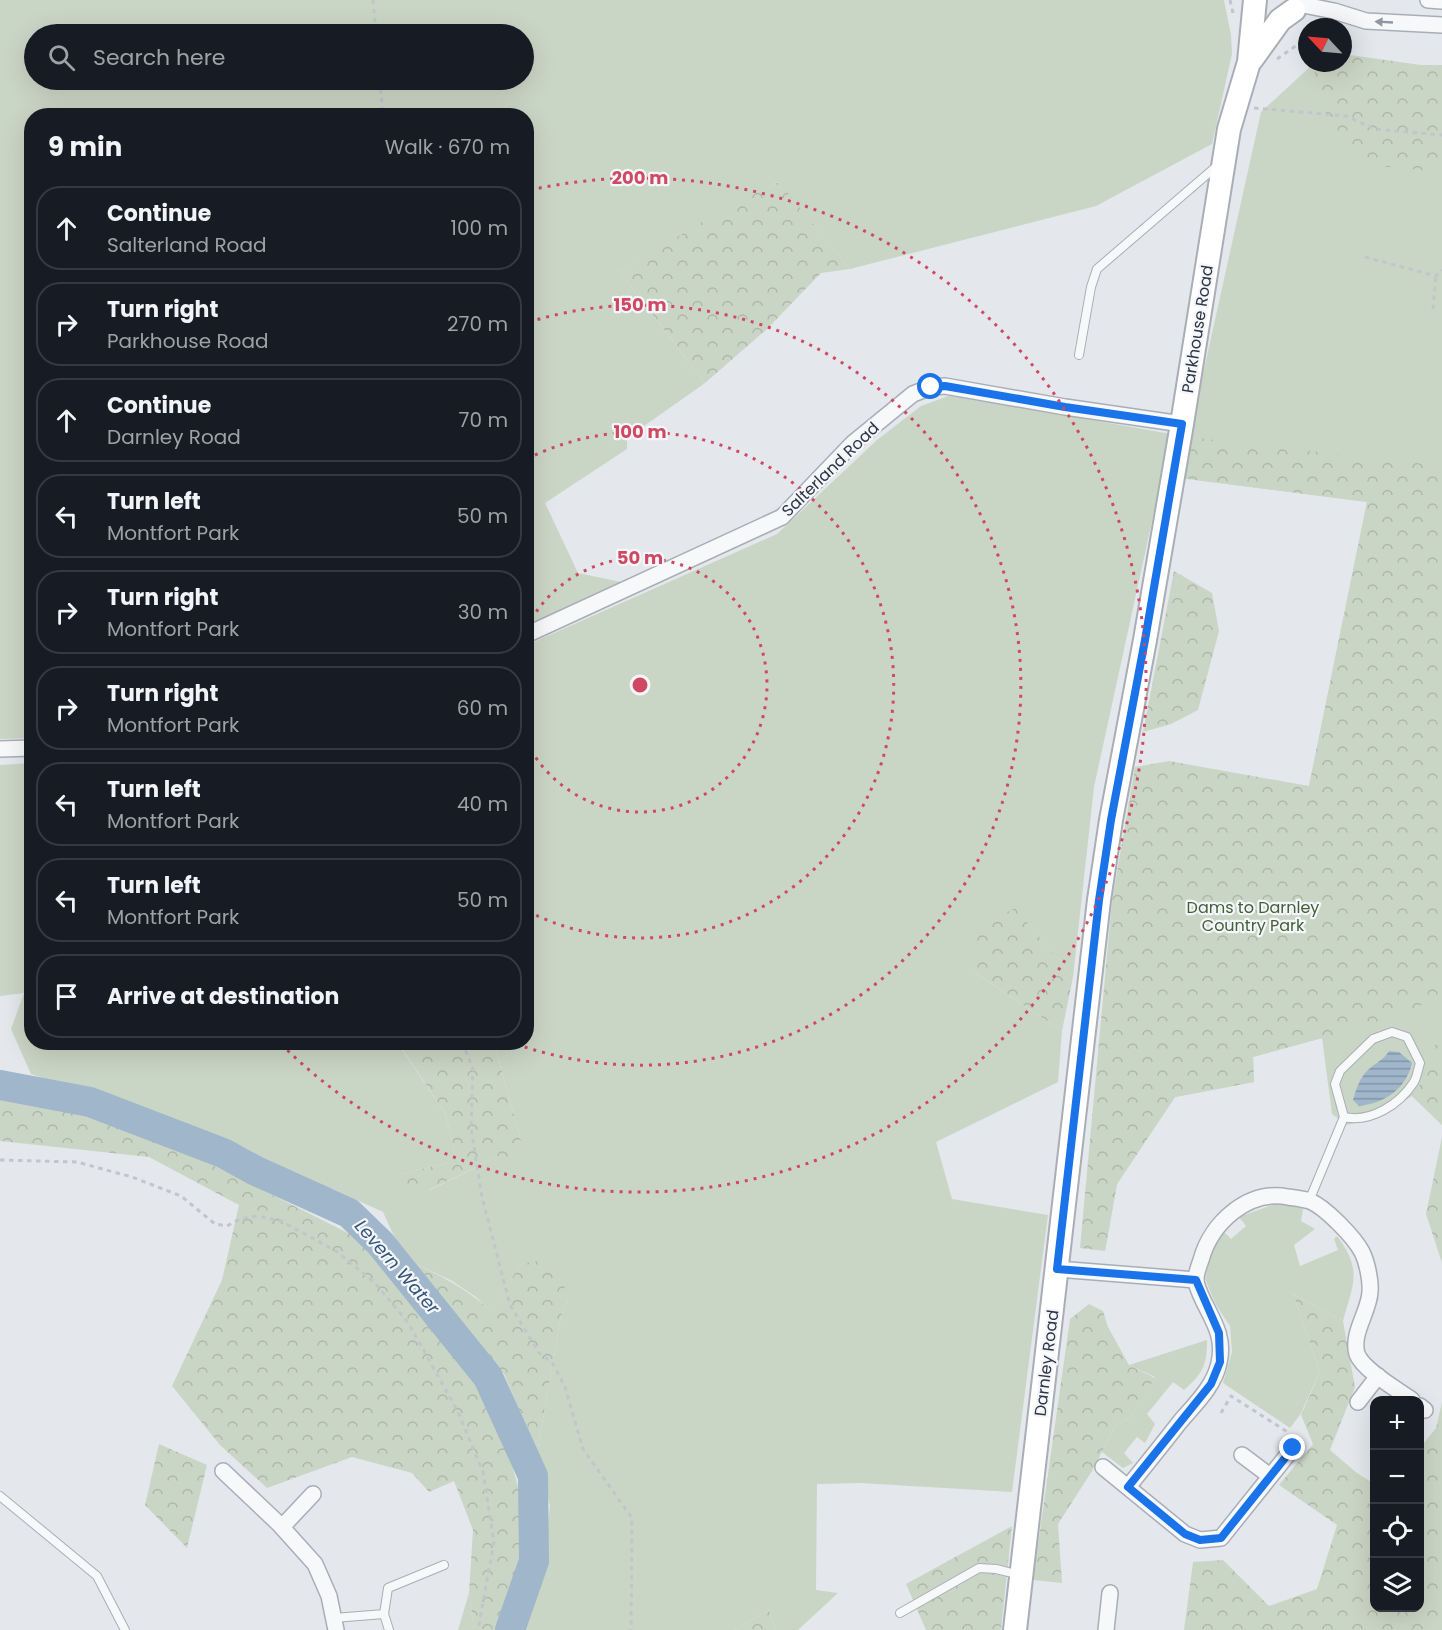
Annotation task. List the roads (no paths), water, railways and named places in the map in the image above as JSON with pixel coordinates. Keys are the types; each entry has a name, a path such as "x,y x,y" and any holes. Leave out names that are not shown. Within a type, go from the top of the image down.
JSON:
{"main road":[{"name":"Parkhouse Road","path":"1257,0 1273,10 1283,12 1302,5"},
{"name":"Parkhouse Road","path":"1257,0 1260,63"},
{"name":"Parkhouse Road","path":"1077,1097 1099,900 1111,820 1182,424 1223,160 1234,107 1260,63 1280,20 1302,5"},
{"name":"Darnley Road","path":"1015,1630 1077,1097"}],"street":[{"path":"1428,0 1442,2"},
{"path":"1302,5 1334,10 1366,21 1442,25"},
{"name":"Salterland Road","path":"534,631 782,517 853,443 913,394 931,387 945,386 1182,424"},
{"path":"0,749 24,748"},
{"path":"1128,1487 1211,1384 1220,1362 1219,1333 1196,1280 1204,1247 1214,1229 1230,1213 1254,1200 1268,1196 1283,1196 1310,1201 1345,1230 1362,1252 1370,1292 1356,1339 1357,1352 1360,1360 1405,1396"},
{"path":"1057,1269 1196,1280"},
{"path":"1358,1401 1378,1376"},
{"path":"1102,1467 1185,1534 1200,1540 1221,1538 1293,1448"},
{"path":"1242,1455 1270,1476"},
{"path":"223,1472 282,1527 315,1564 329,1596 335,1624"},
{"path":"282,1527 313,1494"},
{"path":"1106,1630 1110,1593"}],"lane":[{"path":"1079,355 1091,286 1097,269 1113,252 1223,160"},
{"path":"1310,1201 1344,1117 1335,1084 1340,1071 1373,1039 1392,1032 1407,1037 1420,1063 1415,1080 1398,1101 1377,1114 1344,1117"},
{"path":"0,1496 97,1576 124,1630"},
{"path":"389,1630 384,1614 388,1588 444,1565"},
{"path":"900,1612 979,1569 996,1569 1021,1575"},
{"path":"335,1624 384,1614"}],"water":[{"path":"1389,1051 1399,1052 1412,1063 1405,1080 1386,1098 1359,1106 1353,1100 1361,1078"}],"waterway":[{"name":"Levern Water","path":"0,1085 90,1102 223,1153 256,1171 349,1213 380,1243 488,1377 533,1476 534,1561 510,1630"}],"park label":[{"name":"Dams to Darnley Country Park","path":"1253,916"}]}
